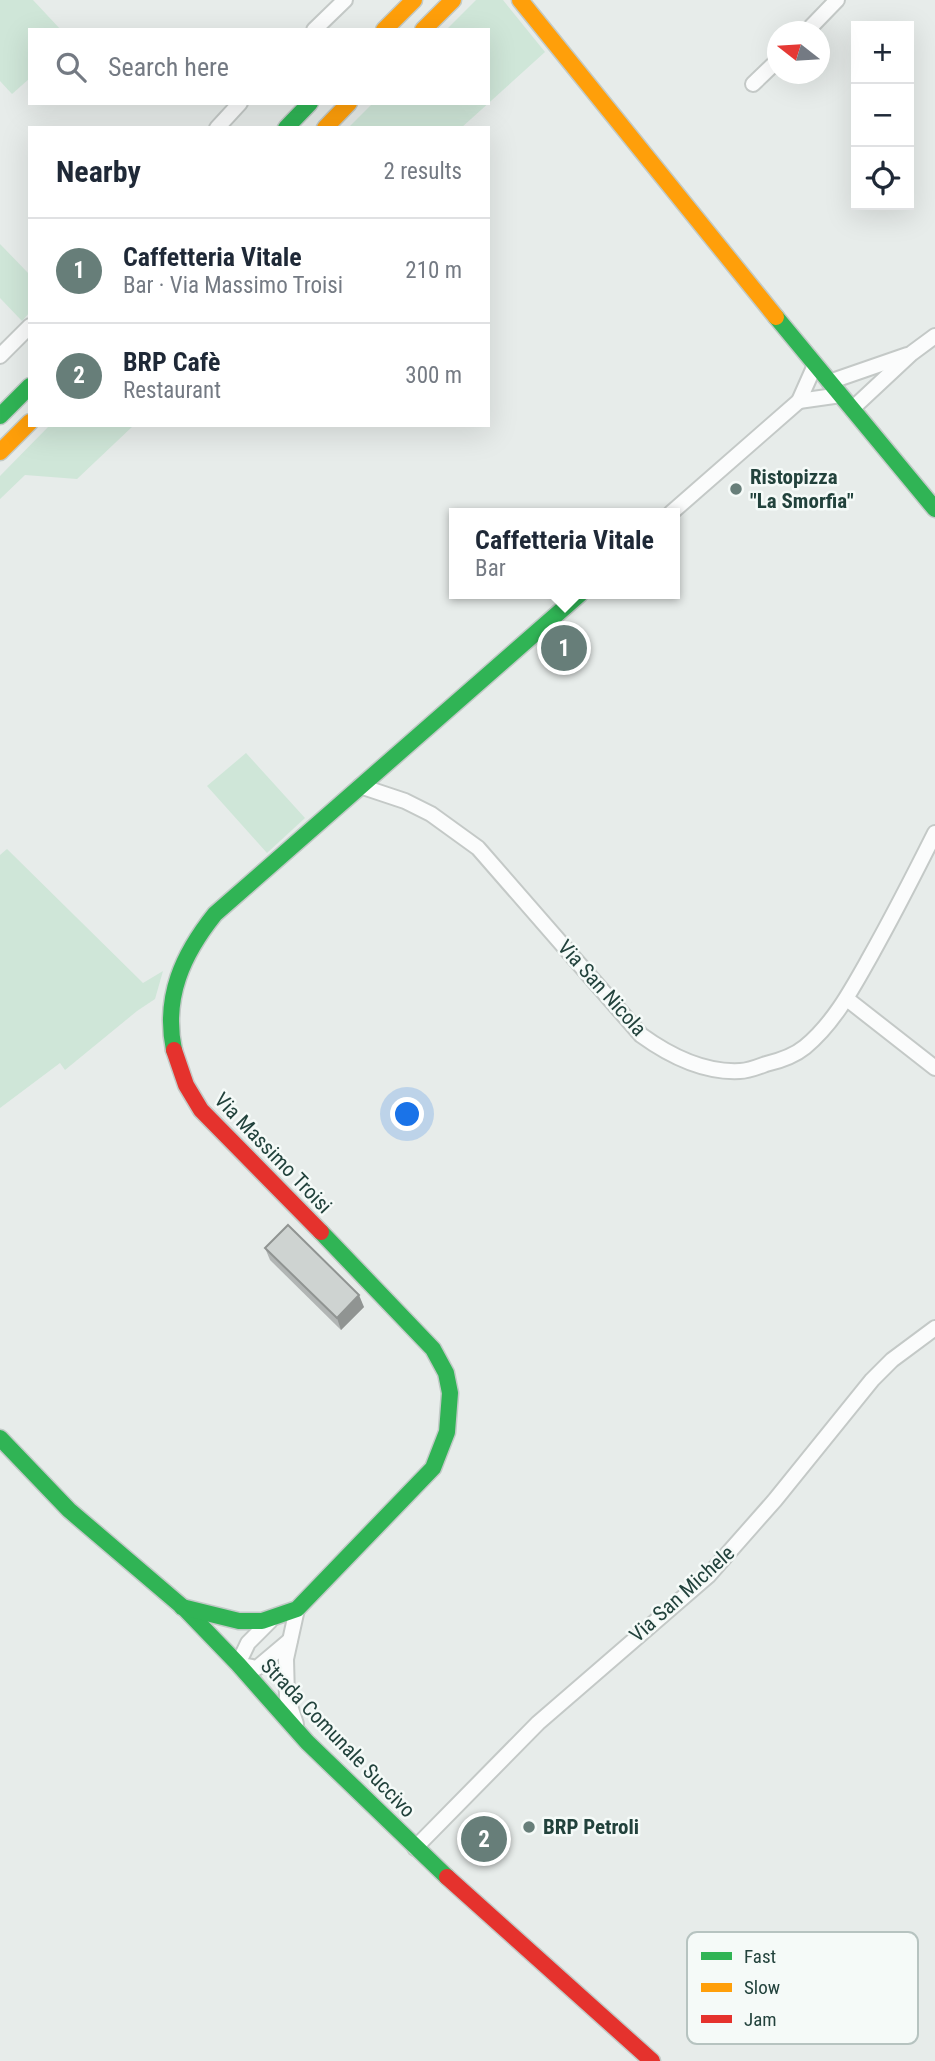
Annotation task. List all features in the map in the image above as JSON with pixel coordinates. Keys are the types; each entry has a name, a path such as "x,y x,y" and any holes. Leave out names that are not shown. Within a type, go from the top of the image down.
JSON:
{"main road":[{"path":"386,28 414,0"},
{"path":"425,28 453,0"},
{"path":"520,0 935,509"},
{"path":"288,126 308,105"},
{"path":"327,126 347,105"},
{"path":"0,416 28,388"},
{"path":"0,452 28,424"},
{"name":"Via Massimo Troisi","path":"182,1607 239,1621 262,1621 297,1609 433,1468 447,1432 450,1393 446,1374 433,1349 201,1111 187,1090 172,1046 171,998 185,953 198,932 232,897 574,599"},
{"name":"Strada Comunale Succivo","path":"0,1438 69,1510 182,1607 299,1732 415,1848 652,2061"}],"street":[{"path":"316,28 345,0"},
{"path":"817,21 837,0"},
{"path":"753,84 767,71"},
{"path":"219,126 238,105"},
{"path":"0,356 28,328"},
{"path":"852,409 912,353 935,336"},
{"path":"829,382 912,353"},
{"path":"677,508 799,401 815,365"},
{"path":"799,401 841,396"},
{"name":"Via San Nicola","path":"360,786 431,814 478,848 642,1035 683,1060 711,1068 741,1071 779,1060 802,1049 819,1034 847,999 902,901 935,833"},
{"path":"847,999 935,1068"},
{"name":"Via San Michele","path":"415,1848 538,1723 708,1576 775,1500 872,1380 892,1360 935,1328"},
{"path":"297,1609 286,1660 287,1697 299,1732"},
{"name":"Via Massimo Troisi","path":"238,1664 248,1643 274,1618"},
{"path":"238,1664 257,1668 290,1640"}],"green space":[{"path":"0,0 33,0 59,28 28,28 28,80 12,94 0,81"},
{"path":"476,0 503,0 545,52 490,102 490,28 448,28"},
{"path":"371,105 486,105 463,126 350,126"},
{"path":"0,244 28,273 28,314 22,321 0,298"},
{"path":"48,427 132,427 77,479 25,475 0,499 0,476"},
{"path":"246,753 305,818 267,853 207,786"},
{"path":"7,849 143,983 163,971 155,999 65,1070 60,1063 0,1108 0,855"}],"building":[{"path":"288,1225 359,1295 337,1318 265,1248"}],"traffic: fast":[{"path":"288,126 308,105"},
{"path":"776,317 935,509"},
{"path":"0,416 28,388"},
{"path":"174,1050 171,1012 178,977 194,945 215,914 574,599"},
{"path":"182,1607 239,1621 262,1621 297,1609 433,1468 447,1432 450,1393 446,1373 433,1349 321,1232"},
{"path":"0,1438 69,1510 185,1609 307,1742 447,1877"}],"traffic: slow":[{"path":"386,28 414,0"},
{"path":"425,28 453,0"},
{"path":"520,0 776,317"},
{"path":"327,126 347,105"},
{"path":"0,452 28,424"}],"traffic: jam":[{"path":"174,1050 186,1085 201,1110 321,1232"},
{"path":"447,1877 652,2061"}],"place":[{"name":"Ristopizza \"La Smorfia\"","path":"736,489"},
{"name":"Caffetteria Vitale","path":"564,648"},
{"name":"BRP Petroli","path":"529,1827"},
{"name":"BRP Cafè","path":"484,1839"}]}
